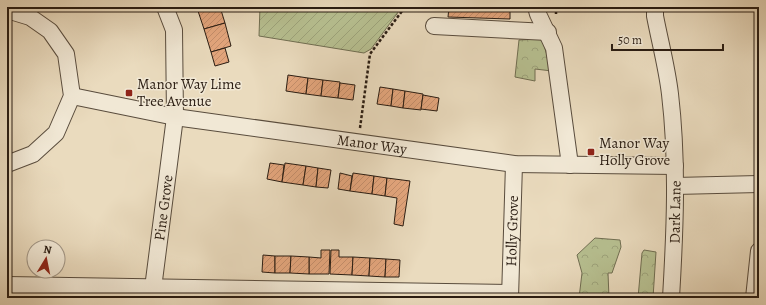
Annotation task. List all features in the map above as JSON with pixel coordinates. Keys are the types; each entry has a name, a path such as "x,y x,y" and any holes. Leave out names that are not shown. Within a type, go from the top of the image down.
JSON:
{"street":[{"name":"Pine Grove","path":"152,293 175,116 174,30 165,7"},
{"path":"536,7 554,48 570,165"},
{"name":"Dark Lane","path":"655,7 655,16 670,93 675,166 675,231 671,298"},
{"path":"7,10 30,17 50,31 66,54 72,96 56,133 33,154 7,164"},
{"path":"434,26 548,32"},
{"name":"Manor Way","path":"72,96 175,116 514,164 675,166"},
{"name":"Holly Grove","path":"510,295 514,164"},
{"path":"675,186 759,184"},
{"path":"754,298 759,251"},
{"path":"7,284 152,293 510,295"}],"path":[{"path":"358,142 370,54 405,7"}],"green space":[{"path":"260,7 402,7 371,49 364,53 259,36"},
{"path":"542,39 552,71 535,69 535,81 515,77 519,40"},
{"path":"595,238 620,240 621,247 612,273 608,273 609,298 579,298 582,273 577,255"},
{"path":"644,250 656,252 653,298 638,298 642,253"}],"building":[{"path":"220,7 225,23 204,29 197,8"},
{"path":"449,7 510,7 510,19 448,17"},
{"path":"225,23 231,46 211,52 204,29"},
{"path":"225,48 229,62 215,66 211,52"},
{"path":"288,75 308,78 306,94 286,91"},
{"path":"308,78 323,80 321,96 306,94"},
{"path":"323,80 340,82 338,98 321,96"},
{"path":"340,83 355,85 353,100 338,98"},
{"path":"380,87 393,89 391,106 377,104"},
{"path":"393,89 405,91 403,108 391,106"},
{"path":"405,91 423,94 421,110 403,108"},
{"path":"423,95 439,98 437,111 421,109"},
{"path":"270,163 284,165 282,182 267,179"},
{"path":"285,163 306,166 303,185 282,182"},
{"path":"306,166 318,168 316,187 303,185"},
{"path":"318,168 331,170 328,188 316,187"},
{"path":"340,173 352,176 350,191 338,189"},
{"path":"353,173 374,176 372,194 350,191"},
{"path":"374,176 387,178 385,196 372,194"},
{"path":"387,178 410,181 403,226 394,224 397,198 385,196"},
{"path":"321,250 330,250 329,274 309,274 309,257 321,258"},
{"path":"331,250 339,250 339,257 353,257 352,275 330,274"},
{"path":"263,255 275,256 275,273 262,272"},
{"path":"275,256 291,256 290,273 275,273"},
{"path":"291,256 309,257 309,274 290,273"},
{"path":"353,257 370,258 369,276 352,275"},
{"path":"370,258 386,259 385,277 369,276"},
{"path":"386,259 400,260 399,277 385,277"}],"place":[{"name":"Manor Way Lime Tree Avenue","path":"129,93"},
{"name":"Manor Way Holly Grove","path":"591,152"}]}
